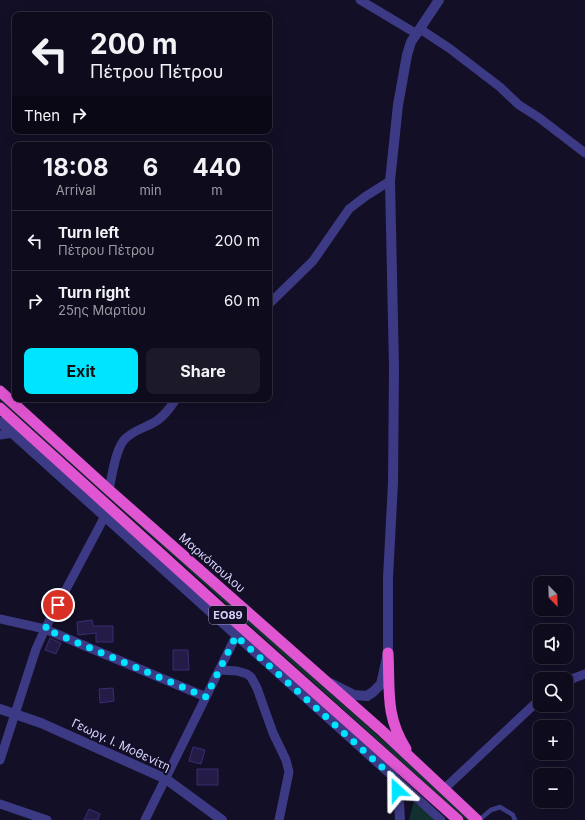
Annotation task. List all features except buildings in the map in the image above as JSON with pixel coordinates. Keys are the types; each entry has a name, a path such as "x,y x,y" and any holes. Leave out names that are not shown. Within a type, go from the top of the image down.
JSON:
{"highway":[{"name":"Μαρκόπουλου","path":"0,391 12,402"},
{"name":"Μαρκόπουλου","path":"12,402 325,680 478,820"},
{"name":"ΕΟ89","path":"0,408 458,820"},
{"path":"388,653 390,709 397,733 413,759"}],"street":[{"path":"360,0 449,48 500,87 519,105 538,117 585,153"},
{"path":"325,680 354,695 367,696 378,689 381,684 388,653 388,578 393,483 394,368 390,181 398,105 407,55 411,42 439,0"},
{"path":"272,301 313,261 349,209 390,181"},
{"path":"110,490 117,456 123,441 135,430 154,423 164,415 174,402"},
{"path":"0,422 441,820"},
{"path":"0,435 13,433"},
{"path":"0,760 36,649 45,629 105,516"},
{"path":"0,619 45,629 206,697"},
{"path":"145,820 236,636"},
{"path":"219,670 237,671 251,677 257,688 273,733 286,760 289,772 279,820"},
{"path":"573,678 585,674"},
{"path":"444,789 533,706"},
{"name":"Γεωργ. Ι. Μοθενίτη","path":"0,709 41,722 166,779 222,820"},
{"path":"394,778 399,804 400,820"},
{"path":"0,804 47,820"}],"lane":[{"path":"478,820 491,810 500,807 513,815 515,820"}],"green space":[{"path":"0,396 472,820 466,820 0,400"},
{"path":"415,797 441,820 409,820"}],"route":[{"path":"58,605 45,629 206,697 236,636 394,778 397,790"}]}
